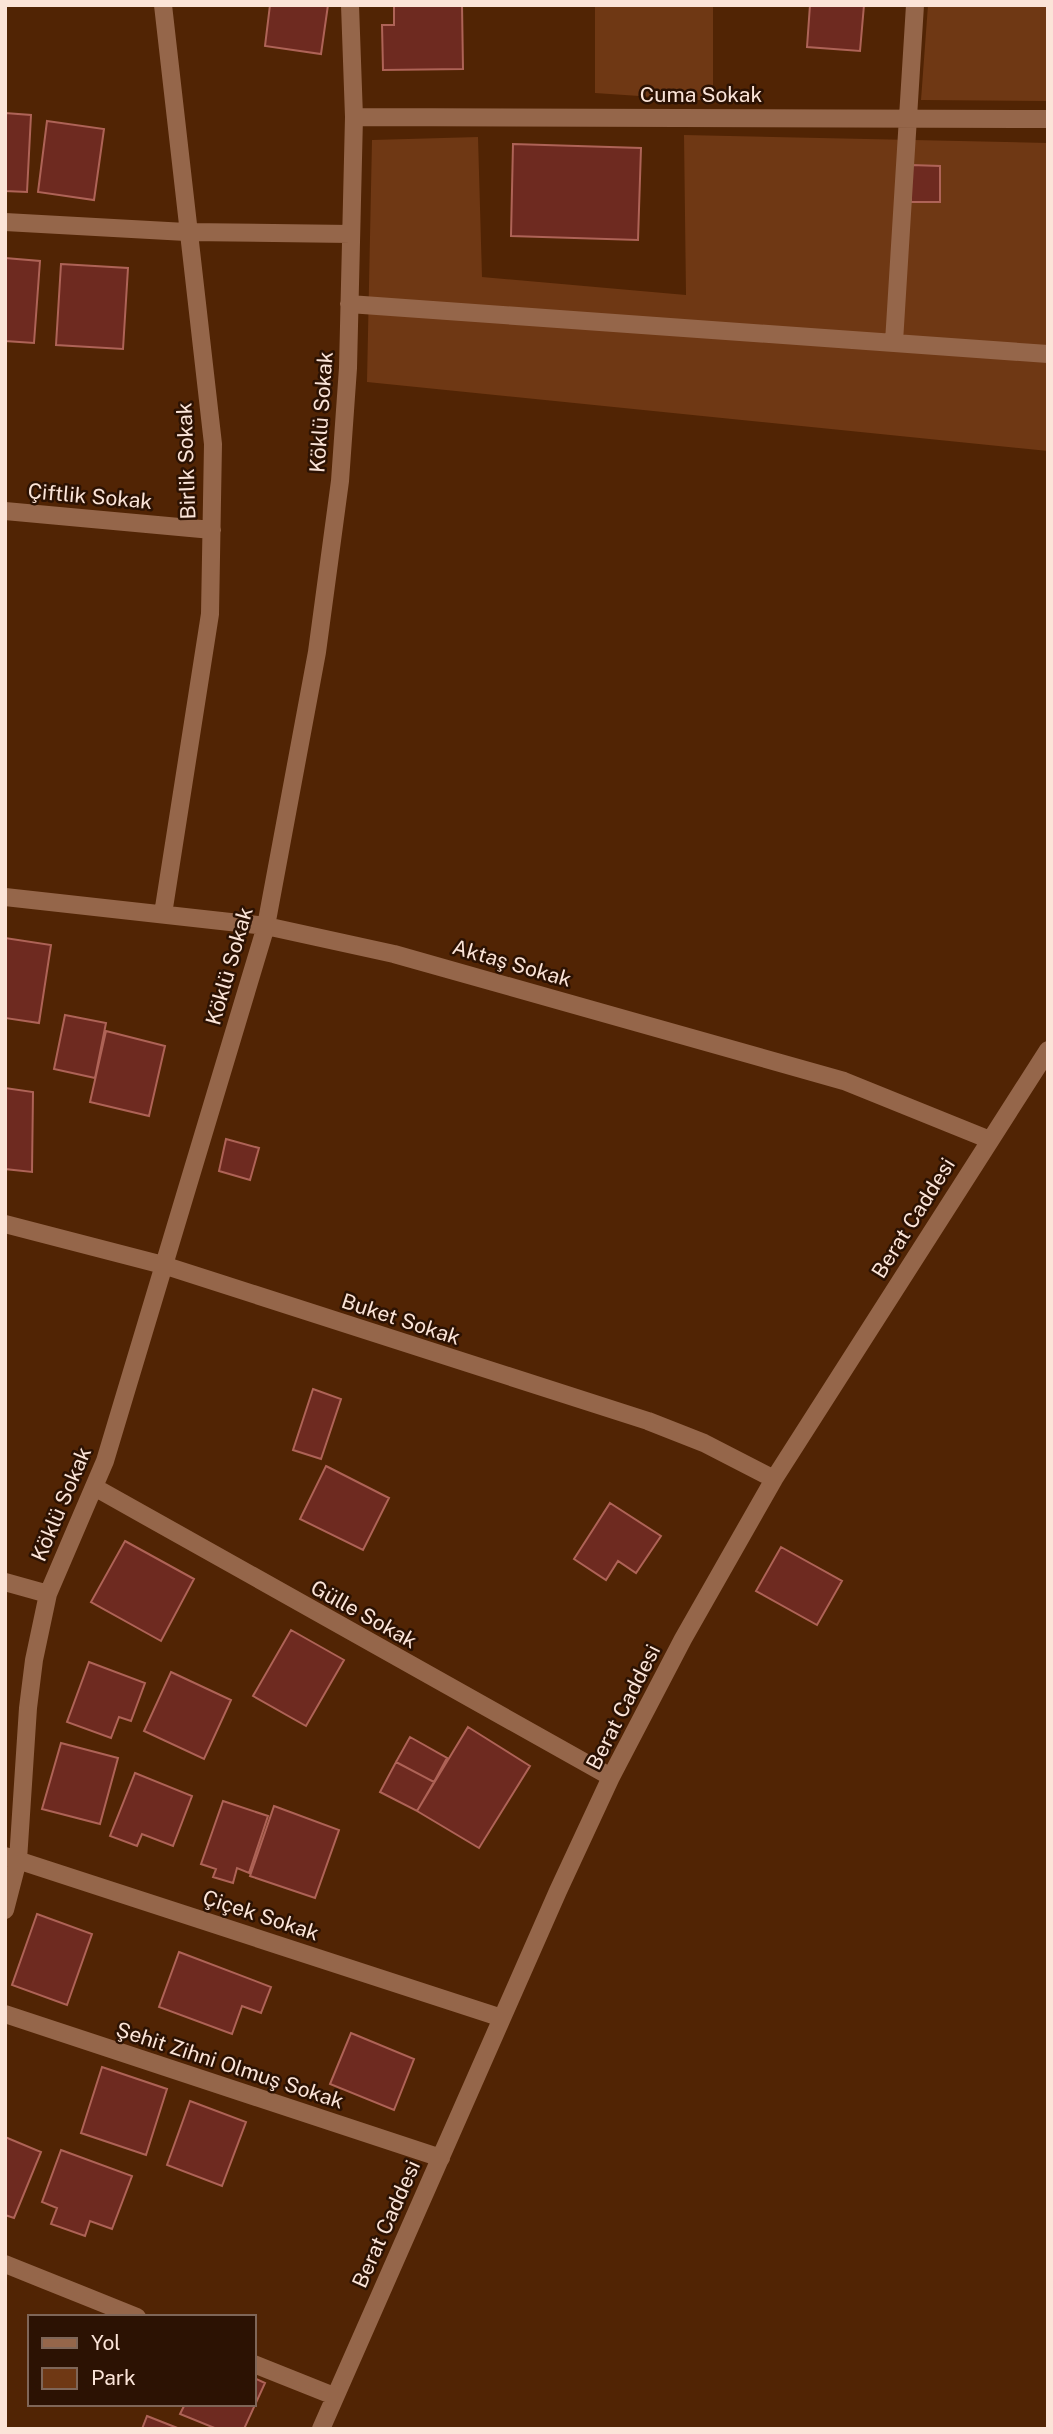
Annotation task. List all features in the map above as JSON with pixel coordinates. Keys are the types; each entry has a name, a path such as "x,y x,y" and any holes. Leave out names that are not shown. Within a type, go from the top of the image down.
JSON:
{"street":[{"name":"Birlik Sokak","path":"163,5 186,232 213,444 210,614 163,914"},
{"name":"Köklü Sokak","path":"5,1910 34,1660 48,1594 70,1539 96,1488 267,926 330,573 340,481 349,304 354,117 349,5"},
{"path":"894,342 915,5"},
{"name":"Cuma Sokak","path":"354,117 1048,119"},
{"path":"5,222 186,232 351,234"},
{"path":"349,304 1048,354"},
{"name":"Çiftlik Sokak","path":"5,511 212,530"},
{"name":"Aktaş Sokak","path":"5,897 267,926 394,954 844,1081 990,1140"},
{"name":"Berat Caddesi","path":"321,2429 611,1777 683,1639 774,1479 1048,1050"},
{"name":"Buket Sokak","path":"5,1224 163,1265 648,1421 704,1443 774,1479"},
{"name":"Gülle Sokak","path":"96,1488 611,1777"},
{"path":"5,1582 48,1594"},
{"name":"Çiçek Sokak","path":"12,1858 502,2018"},
{"name":"Şehit Zihni Olmuş Sokak","path":"5,2014 441,2158"},
{"path":"5,2264 132,2315"},
{"path":"256,2365 334,2396"}],"green space":[{"path":"595,5 713,5 713,101 595,93"},
{"path":"928,5 1048,5 1048,101 921,100"},
{"path":"684,135 1048,143 1048,451 367,382 372,140 478,137 482,277 686,295"}],"building":[{"path":"270,5 328,5 321,54 265,46"},
{"path":"394,5 462,5 463,69 383,70 382,25 394,25"},
{"path":"810,5 864,5 860,51 807,47"},
{"path":"5,113 31,115 27,192 5,191"},
{"path":"47,121 104,129 94,200 38,192"},
{"path":"513,144 641,148 638,240 511,236"},
{"path":"911,165 940,166 940,202 911,202"},
{"path":"5,258 40,261 34,343 5,341"},
{"path":"61,264 128,268 123,349 56,345"},
{"path":"5,938 51,945 39,1023 5,1018"},
{"path":"65,1015 106,1023 95,1078 54,1069"},
{"path":"106,1031 165,1046 149,1116 90,1102"},
{"path":"5,1088 33,1092 32,1172 5,1169"},
{"path":"226,1139 259,1148 250,1180 219,1171"},
{"path":"313,1389 341,1399 321,1459 293,1450"},
{"path":"326,1466 389,1498 363,1550 300,1519"},
{"path":"610,1503 661,1536 636,1573 618,1561 606,1580 574,1559"},
{"path":"125,1541 194,1579 161,1641 91,1602"},
{"path":"781,1547 842,1581 817,1625 756,1591"},
{"path":"291,1630 344,1660 306,1726 253,1696"},
{"path":"89,1662 145,1683 131,1721 119,1717 111,1738 67,1722"},
{"path":"171,1672 231,1700 204,1759 144,1731"},
{"path":"468,1727 530,1766 479,1848 417,1811"},
{"path":"410,1737 447,1758 434,1782 396,1762"},
{"path":"61,1743 118,1758 100,1824 42,1809"},
{"path":"396,1762 434,1782 417,1811 380,1792"},
{"path":"135,1773 192,1796 173,1846 142,1834 137,1846 110,1836"},
{"path":"223,1801 268,1816 249,1873 237,1868 233,1883 213,1877 216,1869 201,1864"},
{"path":"274,1806 339,1830 315,1898 250,1876"},
{"path":"37,1914 92,1934 67,2005 12,1985"},
{"path":"179,1952 271,1987 261,2013 242,2006 232,2034 159,2007"},
{"path":"351,2033 414,2059 394,2110 330,2084"},
{"path":"102,2067 167,2089 146,2155 81,2133"},
{"path":"190,2101 246,2122 222,2186 167,2165"},
{"path":"5,2137 41,2152 14,2218 5,2215"},
{"path":"61,2150 132,2176 112,2229 90,2221 85,2236 51,2224 57,2208 42,2202"},
{"path":"256,2379 265,2383 256,2403"},
{"path":"184,2406 254,2406 244,2429 217,2429 180,2414"},
{"path":"147,2416 180,2429 142,2429"}]}
